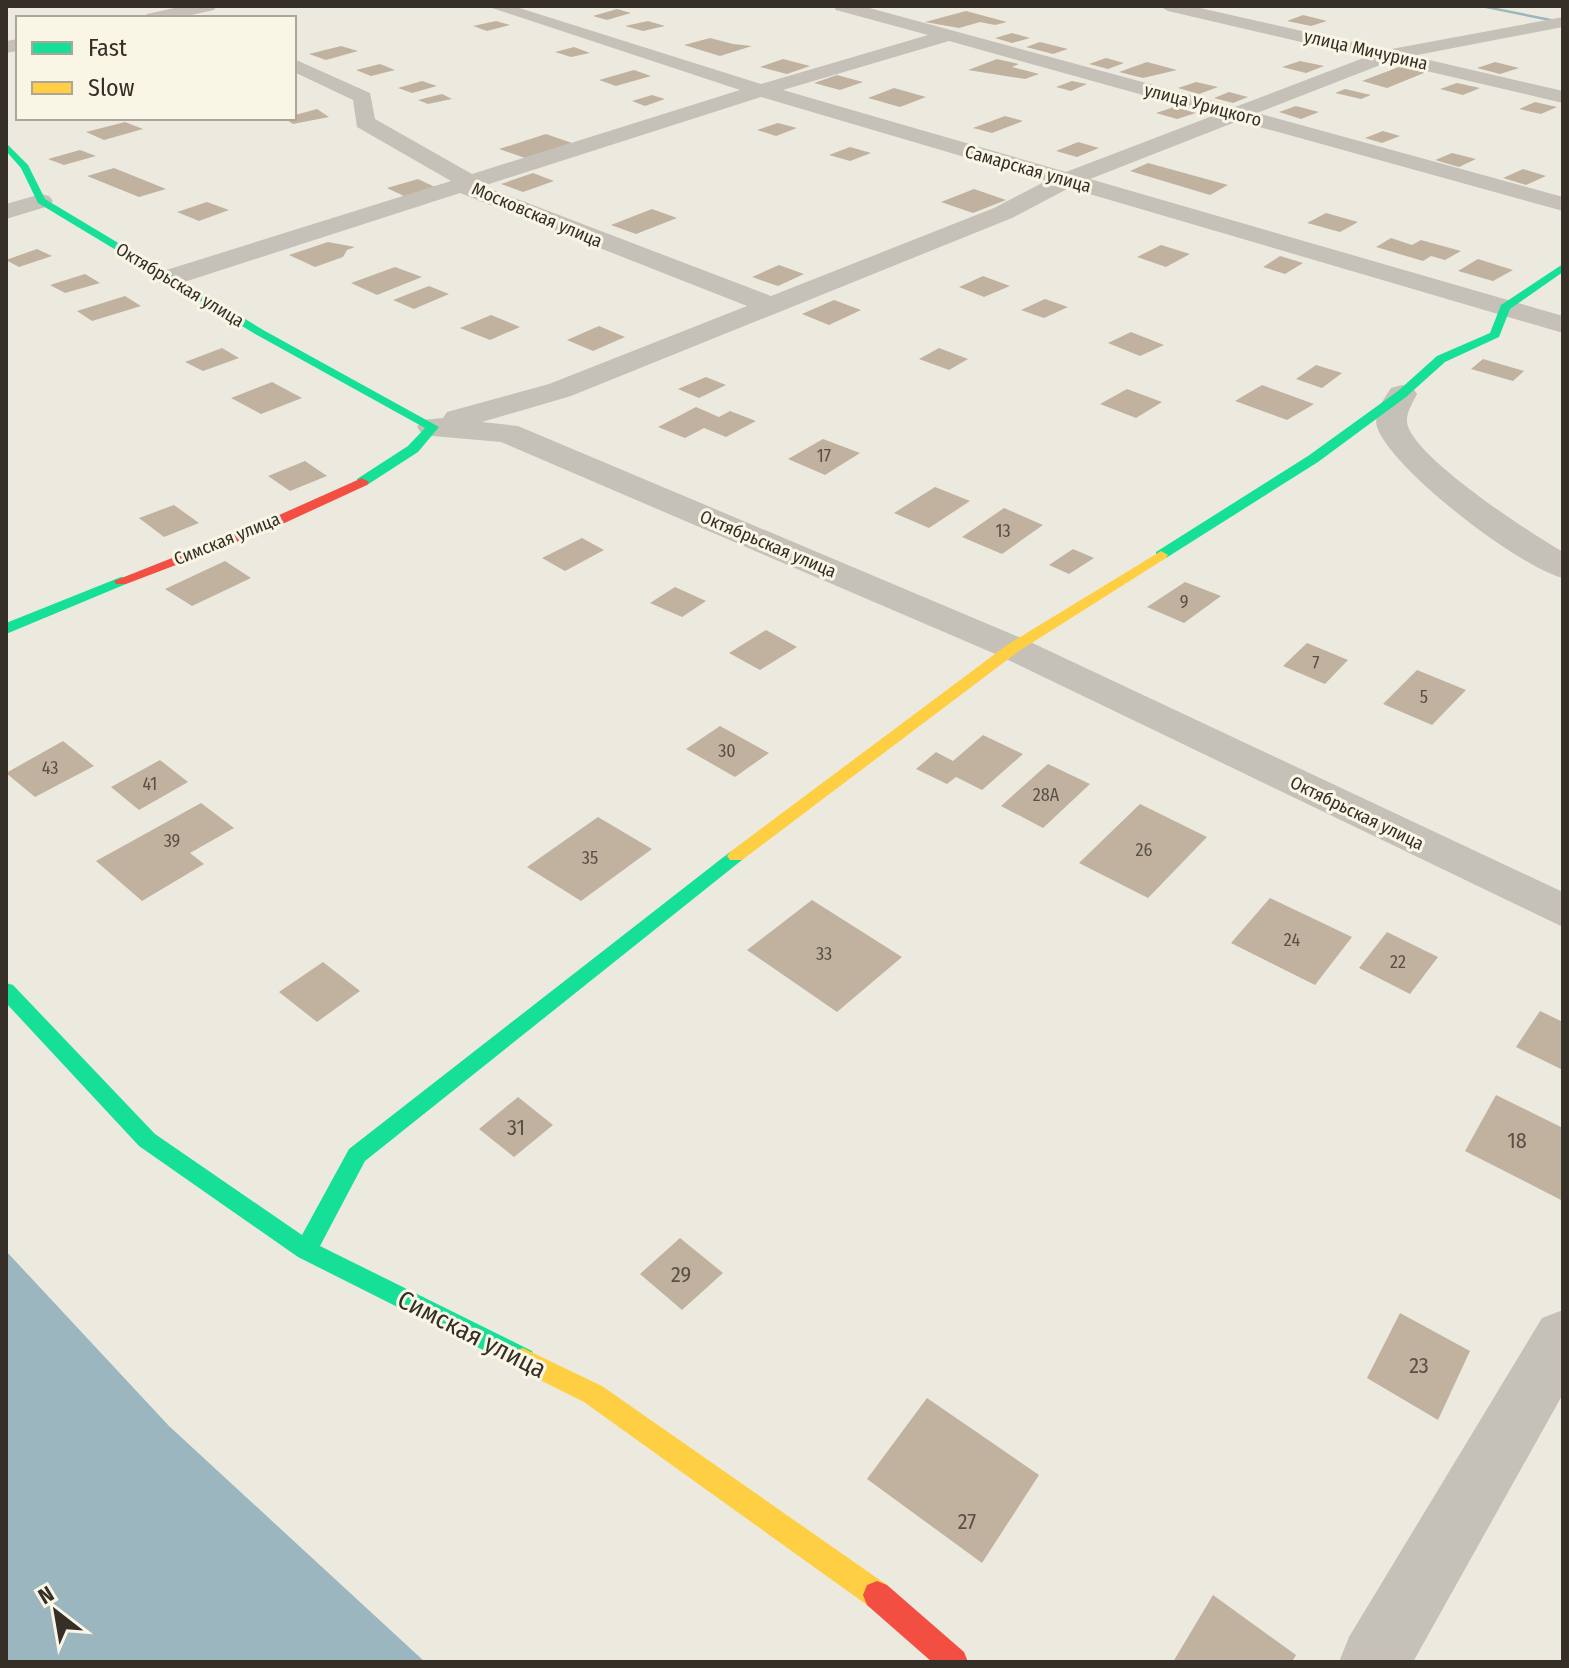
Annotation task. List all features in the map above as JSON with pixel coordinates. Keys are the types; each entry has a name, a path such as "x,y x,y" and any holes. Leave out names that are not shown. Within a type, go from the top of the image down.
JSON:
{"main road":[{"path":"6,146 25,167 41,201"},
{"name":"Октябрьская улица","path":"41,201 169,278 433,427"},
{"path":"306,1250 357,1155 738,854 1013,648 1313,459 1402,394 1441,359 1495,335 1505,307 1563,267"},
{"name":"Симская улица","path":"6,629 283,517 361,482 396,463 422,443 433,427"},
{"name":"Симская улица","path":"6,990 147,1140 306,1250 593,1394 887,1602 954,1662"}],"street":[{"path":"141,6 161,16"},
{"path":"167,16 208,6"},
{"name":"Самарская улица","path":"495,6 761,90 1563,325"},
{"name":"улица Урицкого","path":"842,6 1563,204"},
{"name":"улица Мичурина","path":"1168,6 1563,97"},
{"path":"433,427 560,390 1003,213 1066,180 1390,55 1561,17"},
{"path":"169,278 465,187 761,90 949,35"},
{"name":"Московская улица","path":"296,66 363,97 365,122 460,174 465,187 772,306"},
{"path":"1010,163 1113,163"},
{"path":"6,212 41,201"},
{"path":"1402,394 1391,416 1393,428 1411,454 1500,530 1563,567"},
{"name":"Октябрьская улица","path":"433,427 507,433 1013,648 1563,911"},
{"path":"1374,1662 1563,1337"}],"water":[{"path":"6,1251 169,1426 425,1662 6,1662"}],"building":[{"path":"617,9 631,13 607,20 593,16"},
{"path":"966,11 1007,22 995,25 980,22 959,28 925,22"},
{"path":"1303,15 1327,21 1311,26 1287,21"},
{"path":"496,21 510,25 487,31 473,26"},
{"path":"648,21 665,26 643,31 625,26"},
{"path":"1012,33 1030,38 1012,43 995,38"},
{"path":"710,38 752,46 720,56 684,45"},
{"path":"1040,42 1068,49 1053,54 1026,47"},
{"path":"341,46 358,51 326,60 309,54"},
{"path":"574,47 590,53 571,57 555,52"},
{"path":"1106,58 1124,63 1108,69 1089,64"},
{"path":"783,59 810,66 787,74 760,67"},
{"path":"997,59 1019,64 1012,67 1039,74 1025,79 968,70"},
{"path":"1300,61 1324,66 1306,73 1282,67"},
{"path":"1147,62 1177,70 1143,78 1119,72"},
{"path":"1495,62 1519,68 1500,74 1477,68"},
{"path":"380,64 395,70 371,76 356,70"},
{"path":"1404,65 1429,71 1387,88 1362,81"},
{"path":"634,70 651,76 616,86 599,80"},
{"path":"837,75 863,82 840,90 814,83"},
{"path":"422,81 437,86 412,93 398,88"},
{"path":"1072,81 1087,84 1071,91 1056,87"},
{"path":"1196,82 1218,87 1199,94 1178,88"},
{"path":"1457,83 1480,88 1463,95 1440,89"},
{"path":"894,88 926,97 900,107 868,98"},
{"path":"1345,89 1371,95 1361,99 1335,93"},
{"path":"1229,92 1248,97 1233,103 1214,98"},
{"path":"442,94 452,99 428,104 418,100"},
{"path":"652,95 665,99 645,106 632,101"},
{"path":"1535,102 1557,107 1541,114 1519,109"},
{"path":"1296,106 1319,112 1301,119 1279,112"},
{"path":"1174,107 1196,113 1177,119 1156,113"},
{"path":"317,109 329,117 293,124 287,120 296,120 296,115"},
{"path":"1005,116 1023,121 992,133 973,128"},
{"path":"125,122 143,129 104,140 86,132"},
{"path":"778,123 797,128 776,136 757,130"},
{"path":"1383,131 1400,136 1382,143 1365,138"},
{"path":"546,134 572,143 525,158 499,149"},
{"path":"1078,142 1099,148 1077,157 1056,151"},
{"path":"850,147 871,153 850,161 829,155"},
{"path":"80,150 96,156 64,165 48,159"},
{"path":"1452,153 1476,159 1459,167 1435,160"},
{"path":"1148,163 1228,185 1210,195 1130,171"},
{"path":"114,168 166,189 139,197 87,176"},
{"path":"1523,169 1546,176 1526,185 1503,178"},
{"path":"533,173 554,181 523,192 501,184"},
{"path":"418,179 437,188 406,197 387,188"},
{"path":"974,189 1006,200 973,213 941,202"},
{"path":"207,202 229,210 199,221 177,212"},
{"path":"652,209 677,218 636,234 611,225"},
{"path":"1326,213 1358,222 1340,232 1307,223"},
{"path":"1391,238 1412,245 1421,240 1461,251 1445,260 1431,256 1423,261 1376,247"},
{"path":"328,242 355,247 347,250 343,257 315,267 289,255"},
{"path":"1161,245 1190,254 1166,267 1137,257"},
{"path":"37,249 52,256 19,267 6,260"},
{"path":"1280,256 1303,263 1285,274 1263,267"},
{"path":"1478,259 1513,270 1493,281 1458,271"},
{"path":"779,265 804,274 778,286 752,277"},
{"path":"395,267 422,277 377,295 351,283"},
{"path":"85,274 100,283 65,293 50,285"},
{"path":"983,276 1010,286 984,297 959,287"},
{"path":"429,286 449,294 414,309 393,300"},
{"path":"125,296 141,306 92,321 77,311"},
{"path":"1045,299 1068,307 1044,318 1021,310"},
{"path":"834,300 861,310 829,325 802,314"},
{"path":"491,315 520,327 490,340 460,328"},
{"path":"599,326 625,337 593,351 567,340"},
{"path":"1131,332 1164,345 1140,356 1108,343"},
{"path":"222,348 239,358 203,371 185,362"},
{"path":"939,348 968,359 949,370 919,359"},
{"path":"1483,359 1524,371 1513,381 1471,369"},
{"path":"1316,365 1342,373 1322,388 1296,379"},
{"path":"706,377 726,385 699,398 678,389"},
{"path":"272,382 302,398 261,414 231,398"},
{"path":"1262,385 1314,404 1287,420 1235,401"},
{"path":"1127,389 1162,402 1136,418 1100,404"},
{"path":"696,407 719,417 730,411 756,421 726,437 704,428 685,438 658,427"},
{"path":"823,439 860,453 825,475 788,459"},
{"path":"305,461 327,476 290,491 268,476"},
{"path":"935,487 970,501 929,528 894,513"},
{"path":"174,505 199,523 164,537 139,518"},
{"path":"1004,508 1043,525 1002,554 962,537"},
{"path":"582,538 604,550 565,571 542,558"},
{"path":"1073,549 1094,558 1069,574 1049,565"},
{"path":"225,561 251,578 192,606 165,589"},
{"path":"1185,582 1221,596 1184,623 1147,607"},
{"path":"675,587 706,601 682,617 650,603"},
{"path":"766,630 797,647 760,670 729,653"},
{"path":"1307,643 1348,660 1325,684 1283,666"},
{"path":"1417,670 1466,690 1432,725 1383,704"},
{"path":"720,726 769,753 735,777 686,749"},
{"path":"983,735 1023,754 982,790 956,777 947,784 916,769 936,752 953,761"},
{"path":"63,741 94,766 35,797 6,773"},
{"path":"160,760 188,782 139,810 111,787"},
{"path":"1048,764 1090,784 1043,828 1001,806"},
{"path":"201,803 234,828 190,853 204,864 142,901 96,861"},
{"path":"1140,804 1207,837 1148,898 1079,863"},
{"path":"598,817 652,849 581,901 527,867"},
{"path":"1270,898 1352,937 1315,985 1231,943"},
{"path":"812,900 902,957 837,1012 747,950"},
{"path":"1387,932 1438,957 1410,994 1359,968"},
{"path":"323,962 360,991 317,1022 279,992"},
{"path":"1540,1011 1563,1022 1563,1070 1516,1047"},
{"path":"1496,1095 1563,1128 1563,1201 1465,1151"},
{"path":"518,1097 553,1125 514,1157 479,1129"},
{"path":"680,1238 723,1273 682,1310 640,1274"},
{"path":"1400,1313 1470,1351 1438,1420 1367,1378"},
{"path":"927,1398 1039,1475 982,1563 867,1479"},
{"path":"1213,1595 1296,1655 1292,1662 1173,1662"}],"waterway":[{"path":"1478,6 1559,21"}],"traffic: fast":[{"path":"6,146 25,167 41,201 261,333 433,427 413,449 362,482"},
{"path":"1161,555 1313,459 1402,394 1441,359 1495,335 1505,307 1563,267"},
{"path":"6,629 121,581"},
{"path":"306,1250 357,1155 736,856"},
{"path":"6,990 147,1140 306,1250 523,1359"}],"traffic: slow":[{"path":"736,856 1013,648 1161,555"},
{"path":"523,1359 593,1394 877,1595"}],"traffic: jam":[{"path":"121,581 273,523 362,482"},
{"path":"877,1595 954,1662"}]}
